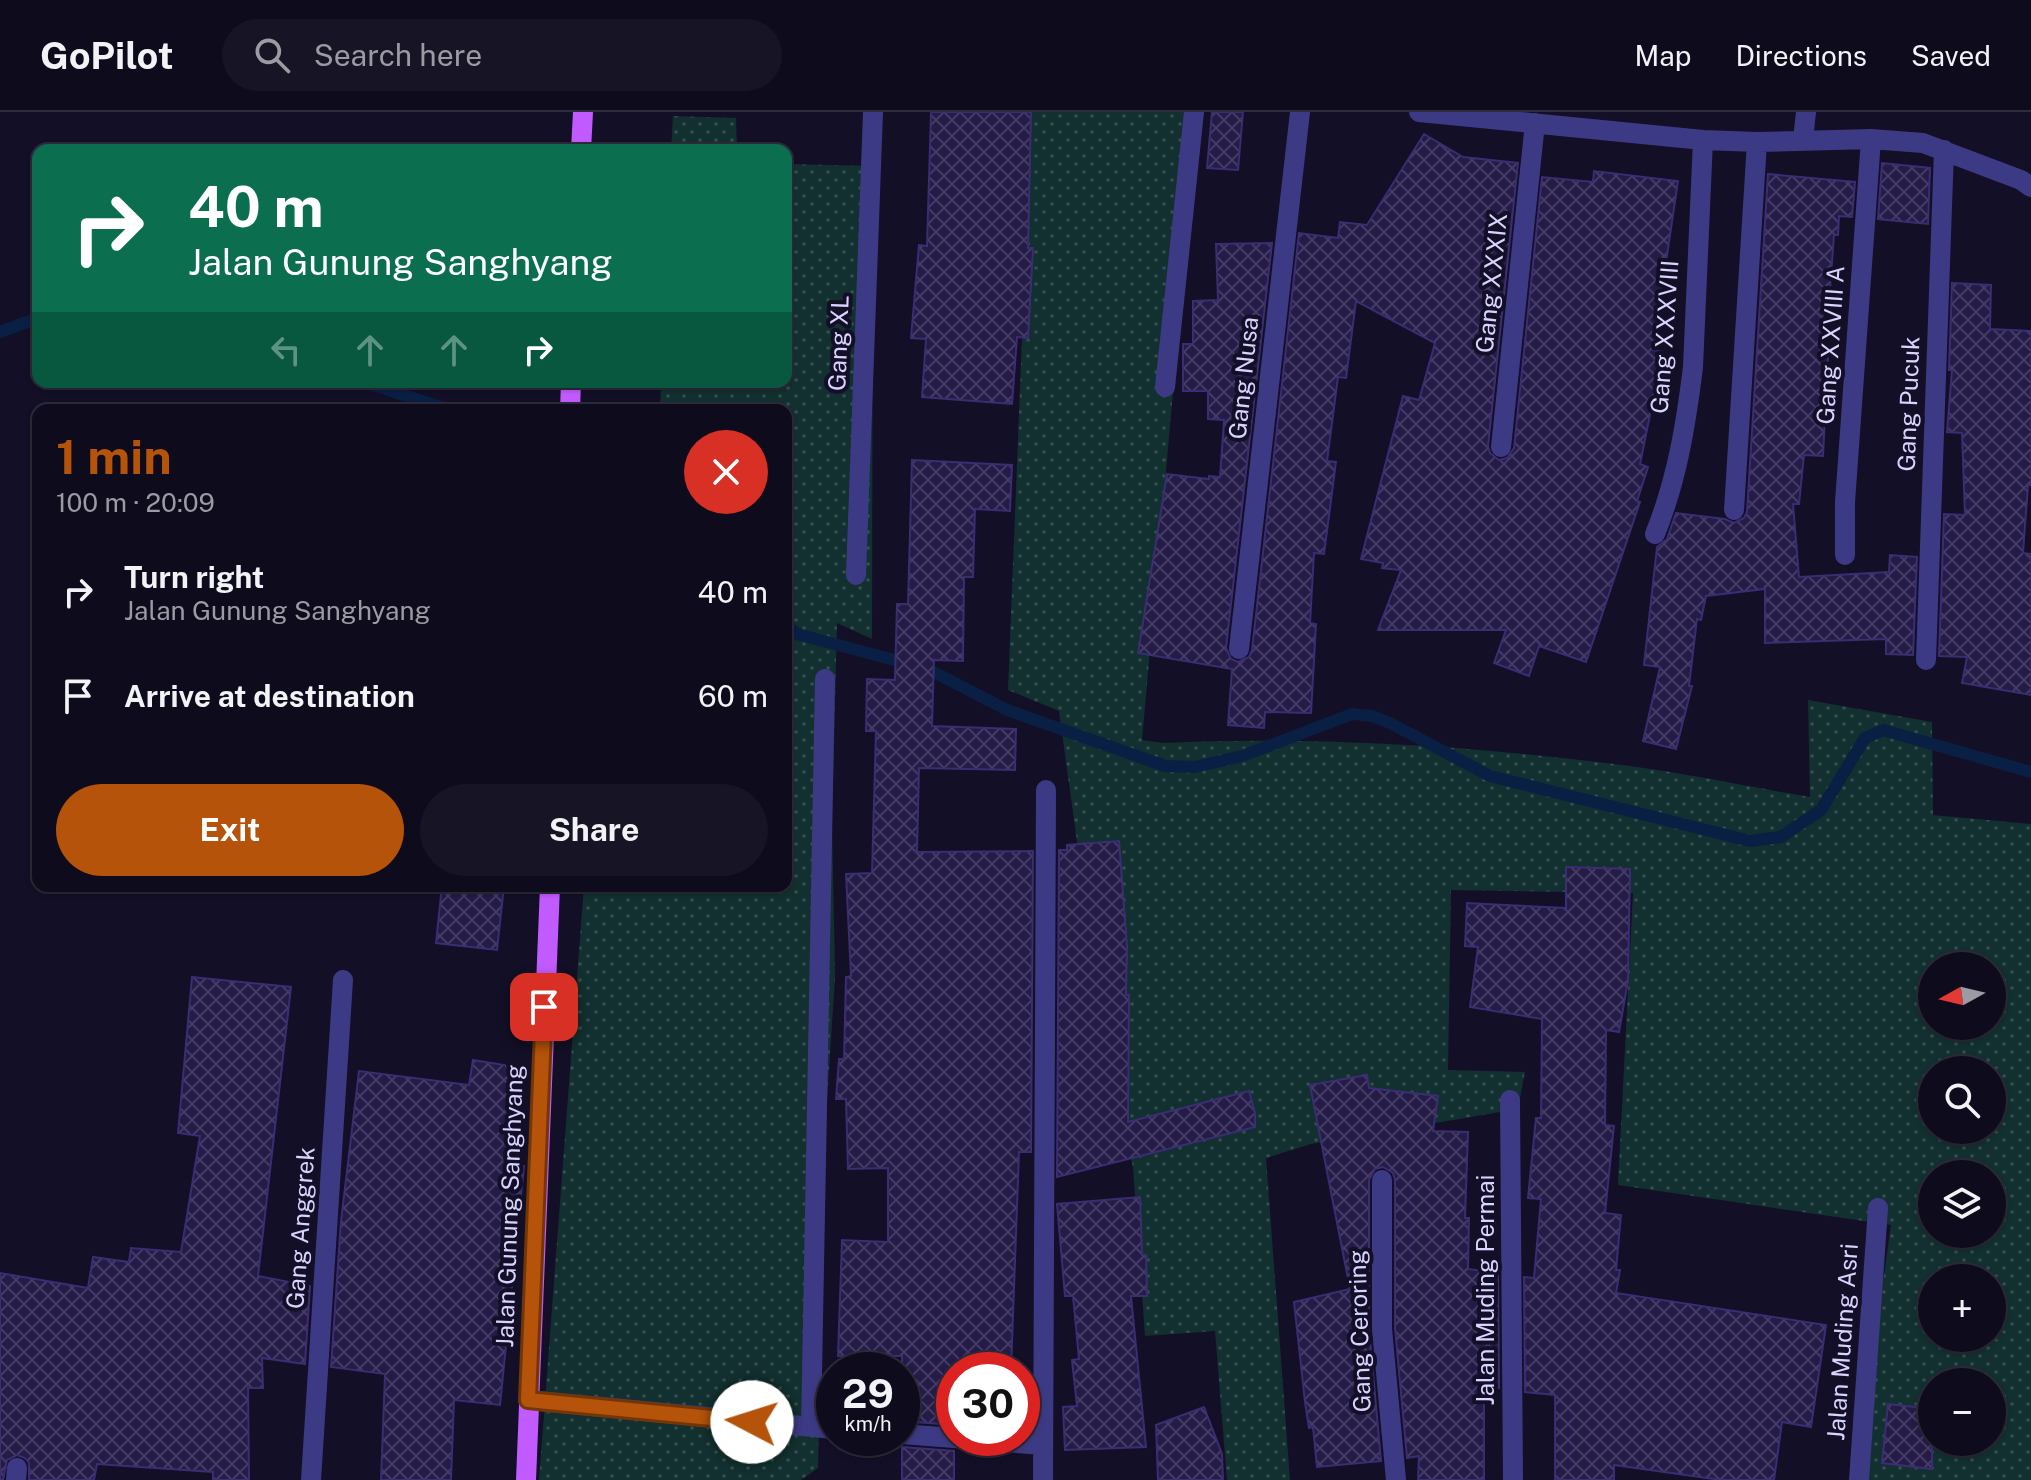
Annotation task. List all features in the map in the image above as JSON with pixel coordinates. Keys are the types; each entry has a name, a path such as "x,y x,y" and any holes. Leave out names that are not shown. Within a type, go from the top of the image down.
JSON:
{"main road":[{"path":"581,144 583,112"},
{"name":"Jalan Gunung Sanghyang","path":"526,1480 550,892"}],"street":[{"name":"Gang XL","path":"856,575 873,112"},
{"path":"1165,387 1194,112"},
{"name":"Gang Nusa","path":"1239,649 1300,112"},
{"path":"1419,112 1703,140 1871,139 1923,143 2021,180 2031,187"},
{"path":"1803,140 1806,112"},
{"name":"Gang XXXIX","path":"1501,447 1535,123"},
{"name":"Gang XXVIII A","path":"1845,555 1845,502 1871,139"},
{"name":"Gang XXXVIII","path":"1655,534 1677,466 1693,367 1703,140"},
{"path":"1734,510 1757,142"},
{"name":"Gang Pucuk","path":"1926,660 1944,150"},
{"path":"811,1427 825,679"},
{"path":"1043,1480 1046,790"},
{"name":"Gang Anggrek","path":"311,1480 343,980"},
{"name":"Jalan Muding Permai","path":"1510,1100 1513,1480"},
{"name":"Gang Ceroring","path":"1382,1180 1382,1329 1396,1480"},
{"name":"Jalan Muding Asri","path":"1859,1480 1878,1208"},
{"path":"528,1400 816,1427"},
{"path":"920,1435 1043,1445"}],"green space":[{"path":"1031,112 1198,112 1142,740 1162,743 1280,741 1397,744 1514,753 1652,769 1810,797 1808,700 1932,722 1933,815 2031,824 2031,1480 1855,1480 1891,1225 1618,1185 1633,893 1451,890 1448,1070 1525,1072 1518,1109 1311,1144 1266,1158 1290,1480 1227,1480 1215,1331 1145,1336 1133,1168 1080,863 1059,711 1008,690"},
{"path":"673,116 736,118 737,144 671,144"},
{"path":"792,164 873,166 872,639 837,623 832,823 835,977 826,1117 821,1352 816,1352 818,1468 801,1480 539,1480 584,892 792,892 792,404 660,404 661,388 792,388"}],"building":[{"path":"931,112 1031,112 1028,248 1033,248 1028,338 1017,337 1012,404 922,397 926,339 911,338 919,245 927,246"},
{"path":"1212,112 1243,112 1238,170 1207,168"},
{"path":"1424,134 1463,157 1518,163 1488,446 1490,453 1499,460 1507,458 1514,448 1542,177 1593,182 1594,171 1678,181 1653,350 1662,352 1655,401 1640,464 1648,467 1637,501 1640,502 1586,662 1539,646 1529,676 1494,663 1506,630 1378,630 1401,570 1382,568 1383,563 1361,559 1403,396 1419,400 1435,343 1356,301 1346,378 1338,377 1327,461 1336,462 1324,554 1314,553 1310,623 1316,624 1311,713 1265,712 1264,728 1228,725 1232,669 1138,653 1167,474 1209,479 1209,476 1220,477 1224,420 1208,419 1208,391 1183,391 1183,344 1193,344 1193,301 1218,300 1216,244 1272,243 1226,648 1231,659 1238,662 1249,657 1252,650 1299,233 1338,238 1340,222 1367,225"},
{"path":"1882,163 1930,168 1928,224 1878,219"},
{"path":"1768,174 1855,182 1852,217 1839,216 1838,235 1834,235 1830,289 1825,288 1819,357 1828,357 1823,456 1804,455 1799,504 1793,504 1799,577 1889,572 1890,555 1917,557 1913,655 1886,654 1886,639 1765,643 1765,589 1706,596 1701,620 1697,619 1689,686 1692,686 1676,749 1643,741 1660,667 1644,665 1657,547 1667,539 1676,513 1725,519 1734,523 1744,518 1747,512"},
{"path":"1952,283 1991,285 1990,329 2031,331 2031,485 2028,485 2023,553 2031,554 2031,695 1962,683 1967,657 1939,656 1944,514 1965,515 1962,433 1947,432 1952,370 1949,370"},
{"path":"912,460 1012,465 1010,511 975,509 973,577 964,577 963,661 934,660 932,726 1016,729 1015,770 919,768 917,852 1033,851 1031,1152 1019,1152 1012,1352 936,1352 936,1424 920,1422 920,1352 838,1352 842,1240 888,1242 888,1168 848,1169 846,1099 836,1099 839,1059 844,1059 846,977 851,976 846,874 872,873 876,731 866,731 867,679 895,680 897,604 908,604"},
{"path":"1119,841 1127,946 1126,995 1129,995 1128,1122 1249,1091 1255,1127 1057,1177 1059,850 1067,850 1067,845"},
{"path":"1566,867 1630,869 1628,981 1619,1032 1606,1030 1605,1125 1614,1126 1605,1213 1621,1215 1616,1270 1620,1270 1616,1293 1826,1325 1811,1427 1782,1422 1774,1480 1721,1480 1614,1465 1614,1480 1555,1480 1555,1395 1525,1392 1524,1277 1534,1278 1541,1199 1528,1198 1536,1118 1541,1118 1542,1019 1470,1007 1478,947 1465,946 1467,903 1566,908"},
{"path":"441,892 503,892 497,950 436,943"},
{"path":"192,977 291,987 258,1276 310,1286 305,1364 262,1358 263,1388 248,1388 249,1480 213,1480 213,1472 97,1464 94,1480 29,1480 29,1463 17,1455 7,1460 3,1480 0,1480 0,1273 88,1288 93,1257 129,1262 131,1248 181,1252 200,1136 178,1133"},
{"path":"473,1060 523,1068 509,1165 524,1166 500,1405 454,1400 451,1480 381,1480 385,1374 331,1367 341,1221 359,1071 469,1085"},
{"path":"1367,1075 1369,1088 1438,1096 1433,1131 1468,1132 1465,1218 1469,1218 1468,1269 1498,1273 1499,1388 1484,1386 1484,1480 1418,1480 1419,1456 1407,1458 1395,1328 1395,1180 1393,1173 1383,1167 1375,1169 1369,1180 1369,1329 1381,1461 1317,1467 1313,1427 1309,1428 1305,1402 1294,1302 1350,1289 1310,1085"},
{"path":"1140,1197 1147,1296 1131,1296 1146,1447 1065,1450 1063,1407 1077,1406 1072,1360 1079,1359 1073,1296 1065,1296 1057,1204"},
{"path":"1888,1404 1918,1407 1918,1456 1932,1456 1932,1469 1882,1463"},
{"path":"1204,1407 1222,1454 1223,1480 1158,1480 1156,1425"},
{"path":"920,1448 936,1450 936,1456 954,1456 954,1480 902,1480 902,1456 920,1456"}],"waterway":[{"path":"0,332 32,320"},
{"path":"382,388 432,404"},
{"path":"792,630 797,634 928,669 1007,710 1165,766 1195,767 1242,756 1352,714 1372,716 1490,776 1750,841 1781,837 1821,810 1865,738 1883,730 2031,772"}],"route":[{"path":"544,1007 528,1400 752,1422"}]}
